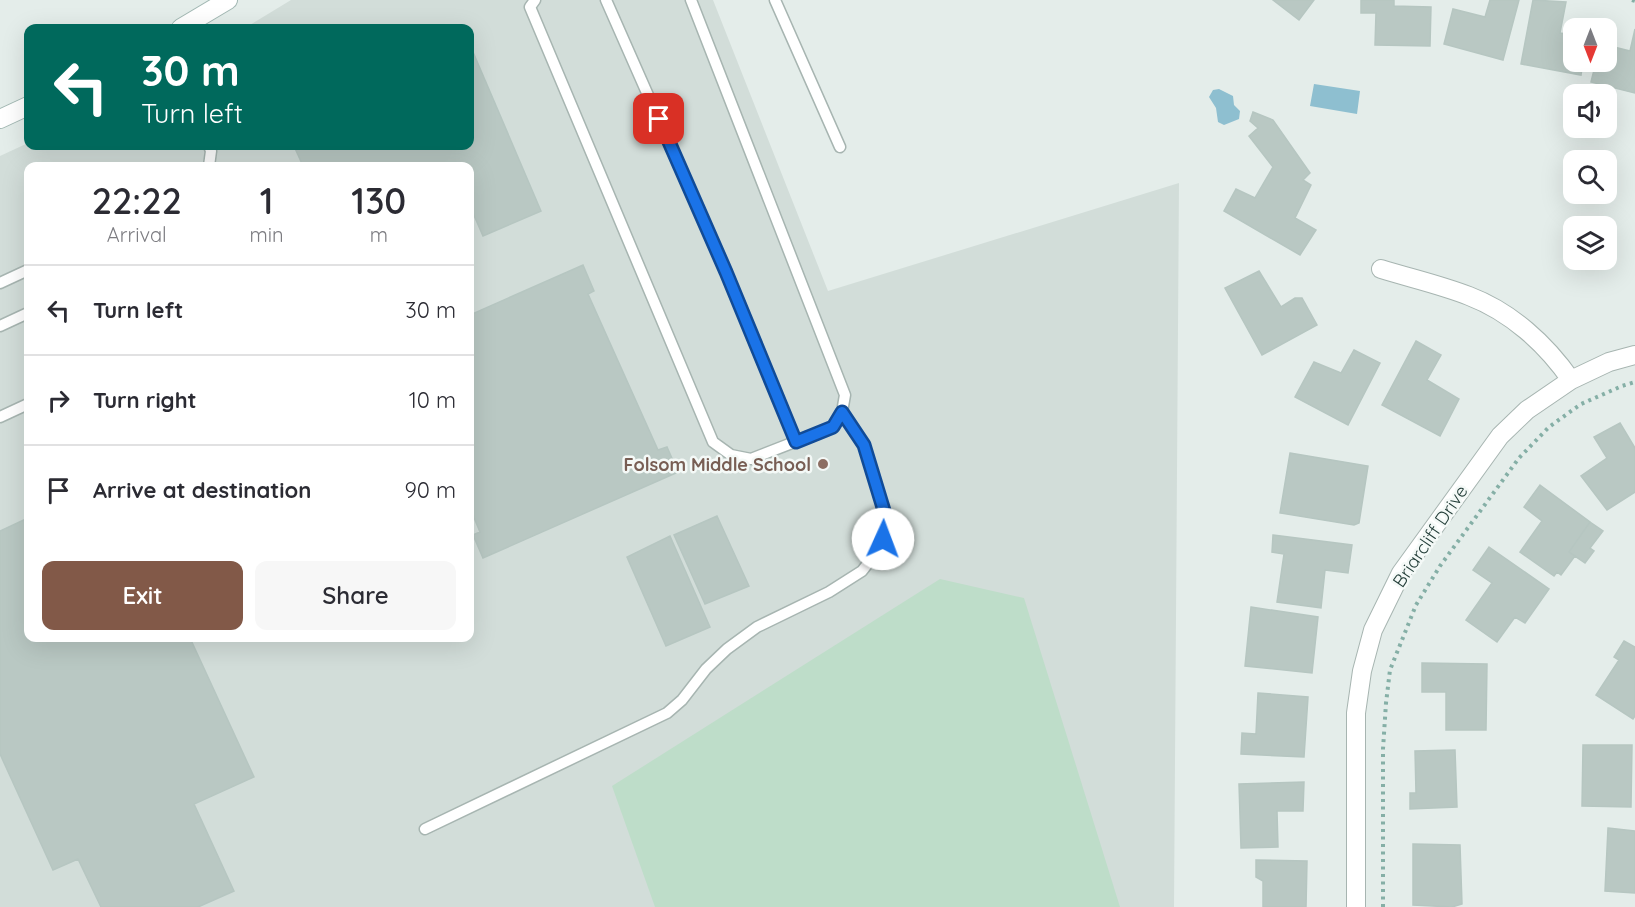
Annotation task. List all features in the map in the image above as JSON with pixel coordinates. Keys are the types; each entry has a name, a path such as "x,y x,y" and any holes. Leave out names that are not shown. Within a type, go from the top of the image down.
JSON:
{"street":[{"path":"188,24 228,0"},
{"path":"0,119 24,108"},
{"path":"1381,269 1469,296 1489,305 1526,330 1558,362 1570,380"},
{"name":"Briarcliff Drive","path":"1356,907 1356,713 1362,671 1373,630 1401,573 1500,436 1527,410 1570,380 1609,362 1635,355"}],"lane":[{"path":"535,0 530,7 713,442 731,455 751,459 833,427 842,412 845,395 691,0"},
{"path":"606,0 717,251 796,442"},
{"path":"775,0 840,147"},
{"path":"0,283 24,272"},
{"path":"0,326 24,315"},
{"path":"0,417 24,406"},
{"path":"424,829 667,714 727,648 750,632 829,592 862,571 876,553 883,539 885,514 864,445 842,412"}],"path":[{"path":"1383,907 1383,749 1386,703 1390,670 1416,605 1440,566 1497,487 1549,427 1581,404 1635,382"}],"shaded area":[{"name":"Folsom Middle School","path":"291,0 713,0 828,291 1179,183 1174,907 0,907 0,156 24,145 24,150 474,150 474,24 252,24"}],"green space":[{"path":"940,579 1024,598 1120,907 655,907 612,786"}],"water":[{"path":"1314,84 1360,91 1357,114 1310,106"},
{"path":"1219,89 1233,96 1234,105 1240,111 1239,119 1224,125 1218,122 1216,108 1209,97 1213,90"}],"building":[{"path":"1273,0 1314,0 1299,20"},
{"path":"1361,0 1394,0 1394,6 1431,7 1430,46 1375,45 1376,13 1361,13"},
{"path":"1490,0 1519,0 1503,60 1444,44 1453,9 1485,17"},
{"path":"1533,0 1566,2 1560,33 1563,33 1563,72 1521,64"},
{"path":"1635,29 1635,93 1617,88 1617,84 1591,82 1594,72 1617,72 1617,48 1630,51"},
{"path":"474,54 541,211 483,236 474,215 474,162 301,162 296,150 474,150"},
{"path":"1565,72 1581,72 1581,75"},
{"path":"1253,112 1273,120 1310,173 1303,180 1311,185 1295,218 1316,230 1300,255 1224,211 1236,189 1255,198 1273,167 1249,136 1258,128 1250,121"},
{"path":"583,265 594,291 588,294 658,450 667,447 678,472 483,558 474,537 474,535 480,532 474,518 474,313"},
{"path":"1259,271 1281,307 1295,298 1302,298 1317,325 1262,355 1225,288"},
{"path":"1416,341 1441,355 1427,380 1459,399 1440,436 1382,405"},
{"path":"1354,350 1380,363 1348,425 1295,397 1314,362 1341,373"},
{"path":"1620,423 1635,448 1635,492 1607,510 1581,476 1607,458 1594,437"},
{"path":"1290,453 1368,466 1359,523 1354,525 1280,513"},
{"path":"1540,485 1590,522 1569,552 1575,556 1561,575 1557,572 1554,576 1520,552 1542,521 1524,507"},
{"path":"717,516 749,586 705,604 674,535"},
{"path":"24,520 24,642 192,642 254,777 194,804 234,891 198,907 101,907 78,859 53,870 0,754 0,531"},
{"path":"1590,522 1603,531 1590,548 1594,551 1585,563 1569,552"},
{"path":"1273,535 1352,545 1348,573 1325,570 1321,608 1277,602 1284,554 1272,552"},
{"path":"670,536 710,627 666,646 627,557"},
{"path":"1489,547 1549,589 1525,623 1515,617 1497,642 1466,620 1492,583 1473,570"},
{"path":"1251,607 1318,617 1312,673 1245,666"},
{"path":"1624,641 1635,647 1635,716 1633,719 1596,695 1619,660 1614,657"},
{"path":"1422,663 1487,664 1486,730 1446,730 1446,692 1422,692"},
{"path":"1258,693 1308,697 1304,757 1241,754 1242,733 1256,734"},
{"path":"1583,745 1632,745 1631,807 1582,806"},
{"path":"1455,750 1457,807 1410,809 1410,793 1416,793 1415,751"},
{"path":"1304,782 1303,811 1277,811 1278,847 1241,848 1239,784"},
{"path":"1608,828 1635,831 1635,893 1605,891"},
{"path":"1413,844 1460,845 1462,904 1452,907 1413,905"},
{"path":"1256,860 1307,861 1306,907 1263,907 1263,881 1256,877"}],"place":[{"name":"Folsom Middle School","path":"823,464"}],"route":[{"path":"659,119 726,272 796,442 833,427 842,412 864,445 885,514 883,539"}]}
